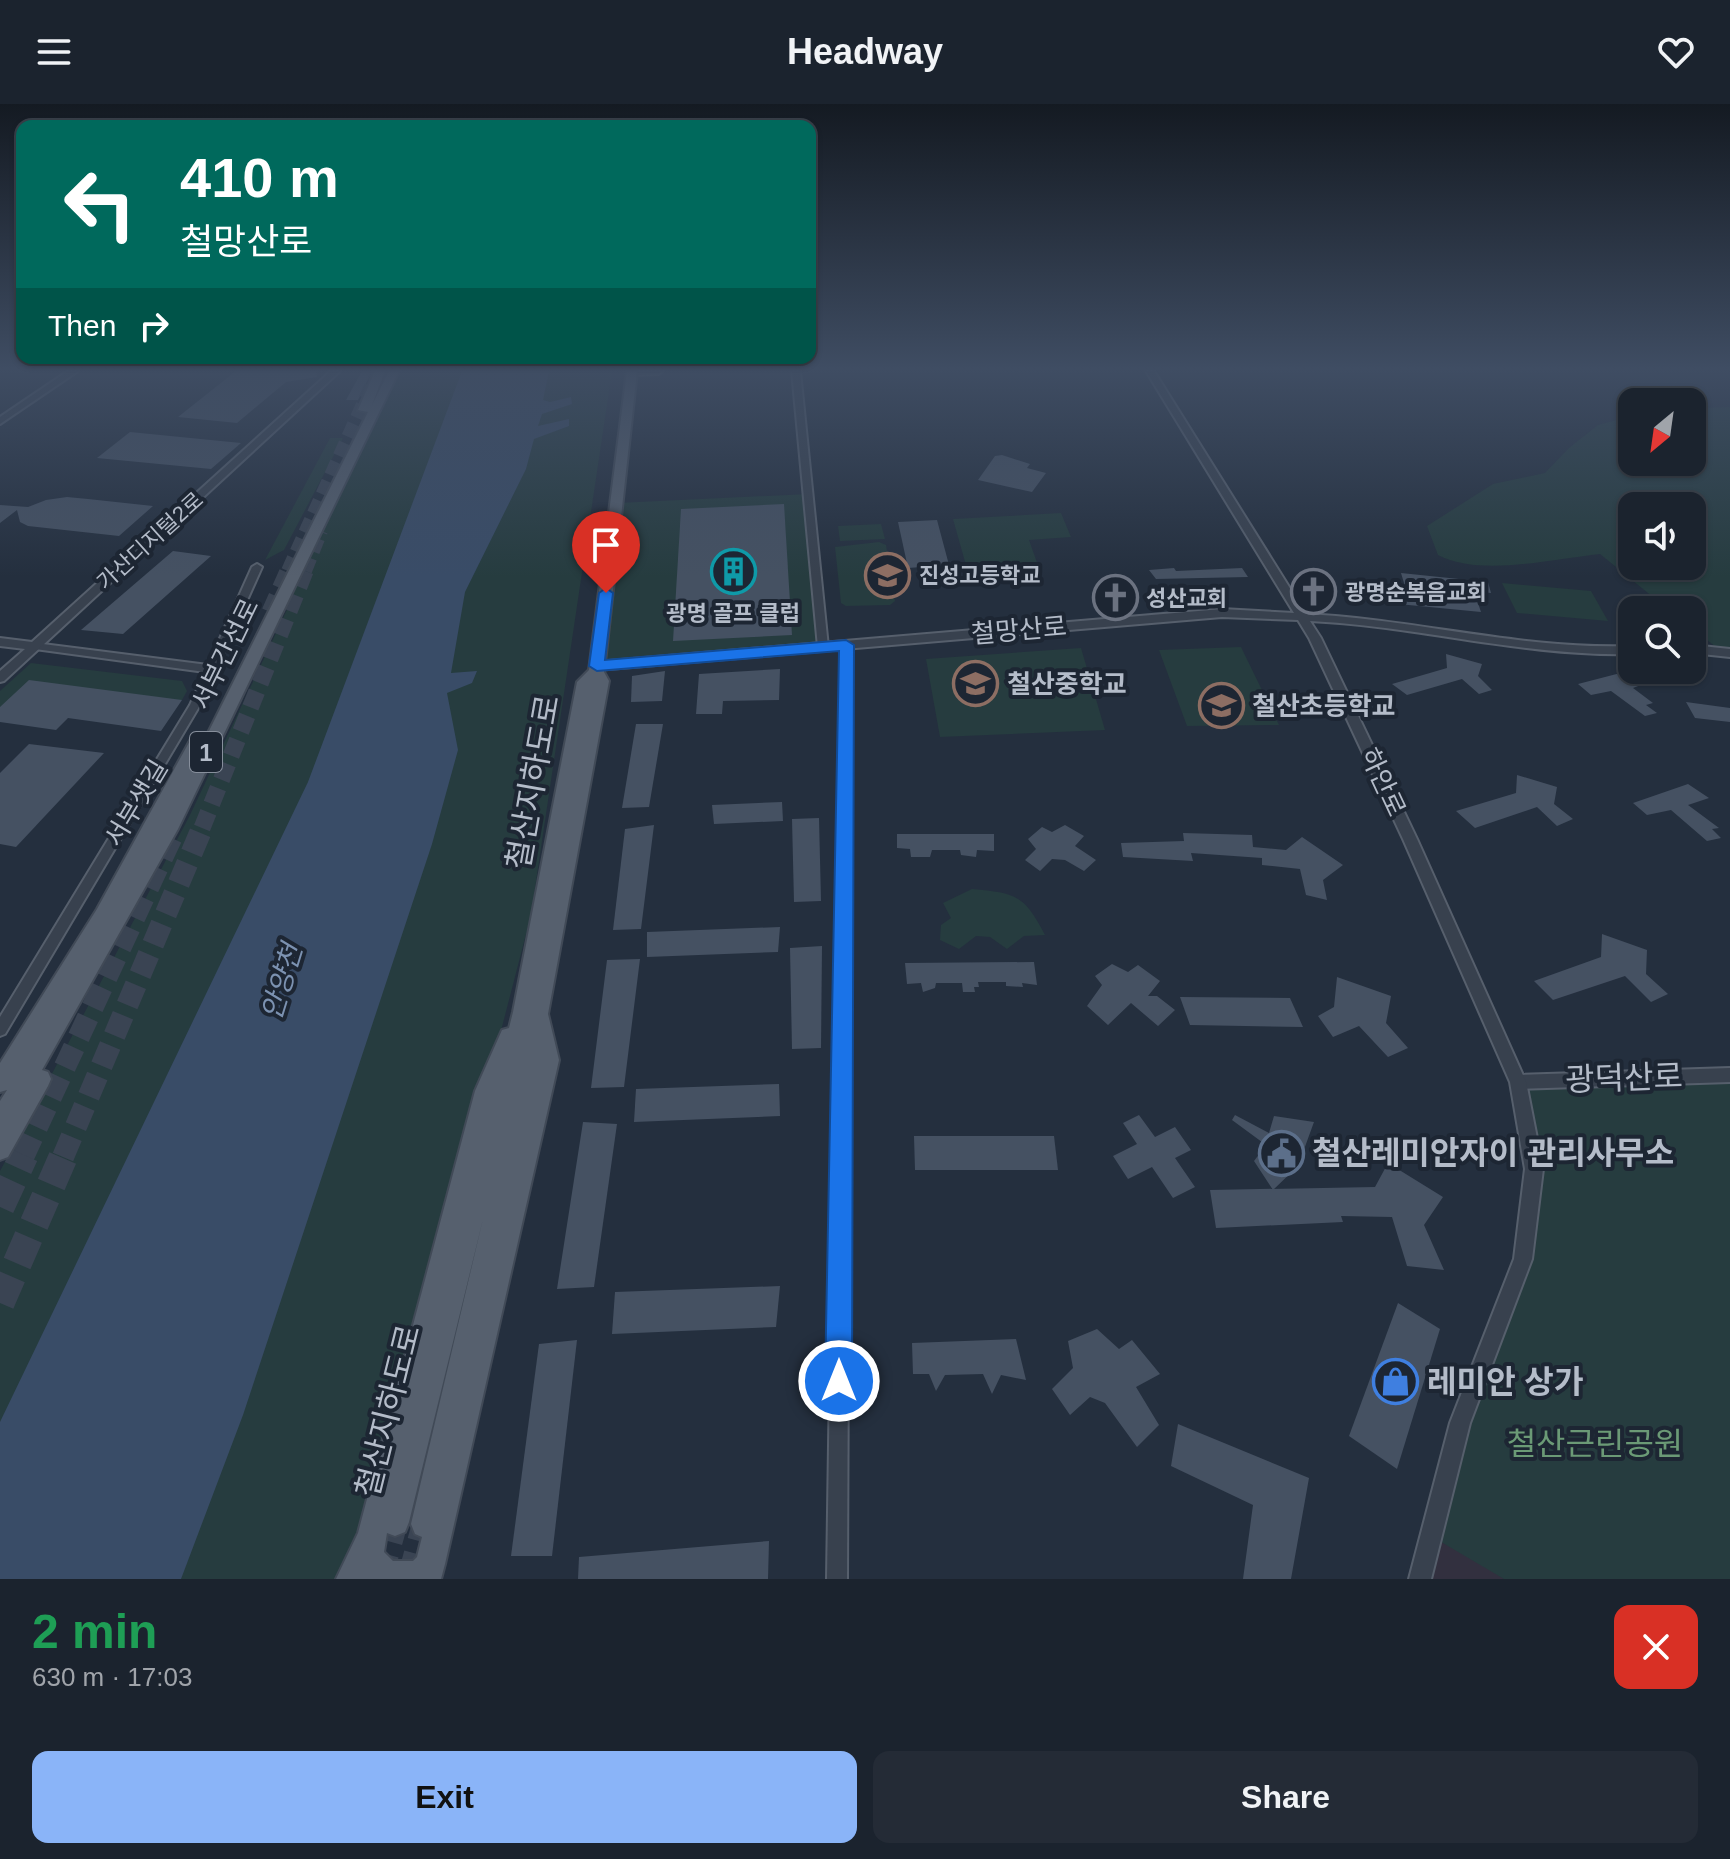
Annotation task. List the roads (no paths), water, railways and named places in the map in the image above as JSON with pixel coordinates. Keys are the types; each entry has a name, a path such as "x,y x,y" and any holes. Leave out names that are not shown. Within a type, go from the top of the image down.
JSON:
{"main road":[{"name":"서부간선로","path":"0,1082 149,838 349,440"},
{"name":"서부간선로","path":"0,1122 141,880 360,440"},
{"name":"철산지하도로","path":"425,1524 515,1131 530,1011 585,682 596,669 624,440"},
{"path":"0,1149 129,915 141,880"},
{"path":"530,1011 548,1060 428,1571 387,1575 377,1569 376,1547 441,1258 501,1051 530,1011"},
{"path":"351,1579 358,1558 376,1547"}],"street":[{"name":"가산디지털2로","path":"0,678 261,440"},
{"path":"803,440 823,647"},
{"name":"하안로","path":"1192,440 1315,638 1410,839 1518,1082 1534,1169 1523,1259 1460,1423 1420,1579"},
{"name":"서부샛길","path":"0,1030 195,705 257,567"},
{"name":"철망산로","path":"596,669 1195,615 1254,613 1618,650"},
{"path":"0,642 210,669"},
{"path":"837,1579 846,645"},
{"path":"1706,650 1730,653"},
{"name":"광덕산로","path":"1518,1082 1730,1075"}],"water":[{"name":"안양천","path":"436,440 534,440 526,469 465,592 451,673 477,671 472,683 447,693 458,750 432,844 243,1415 181,1579 0,1579 0,1422 308,782"}],"tunnel":[{"path":"288,571 347,440"},
{"path":"305,571 321,531"},
{"path":"270,612 289,569"},
{"path":"202,828 306,569"},
{"path":"63,1157 203,826"},
{"path":"23,1157 174,832"},
{"path":"0,1207 24,1155"},
{"path":"0,1303 64,1155"},
{"path":"379,1579 395,1522"},
{"path":"410,1579 425,1524"}],"place":[{"name":"광명 골프 클럽","path":"733,572"},
{"name":"진성고등학교","path":"888,575"},
{"name":"광명순복음교회","path":"1314,592"},
{"name":"성산교회","path":"1115,598"},
{"name":"철산중학교","path":"976,684"},
{"name":"철산초등학교","path":"1221,706"},
{"name":"철산레미안자이 관리사무소","path":"1281,1153"},
{"name":"레미안 상가","path":"1396,1382"}],"park label":[{"name":"철산근린공원","path":"1595,1444"}]}
